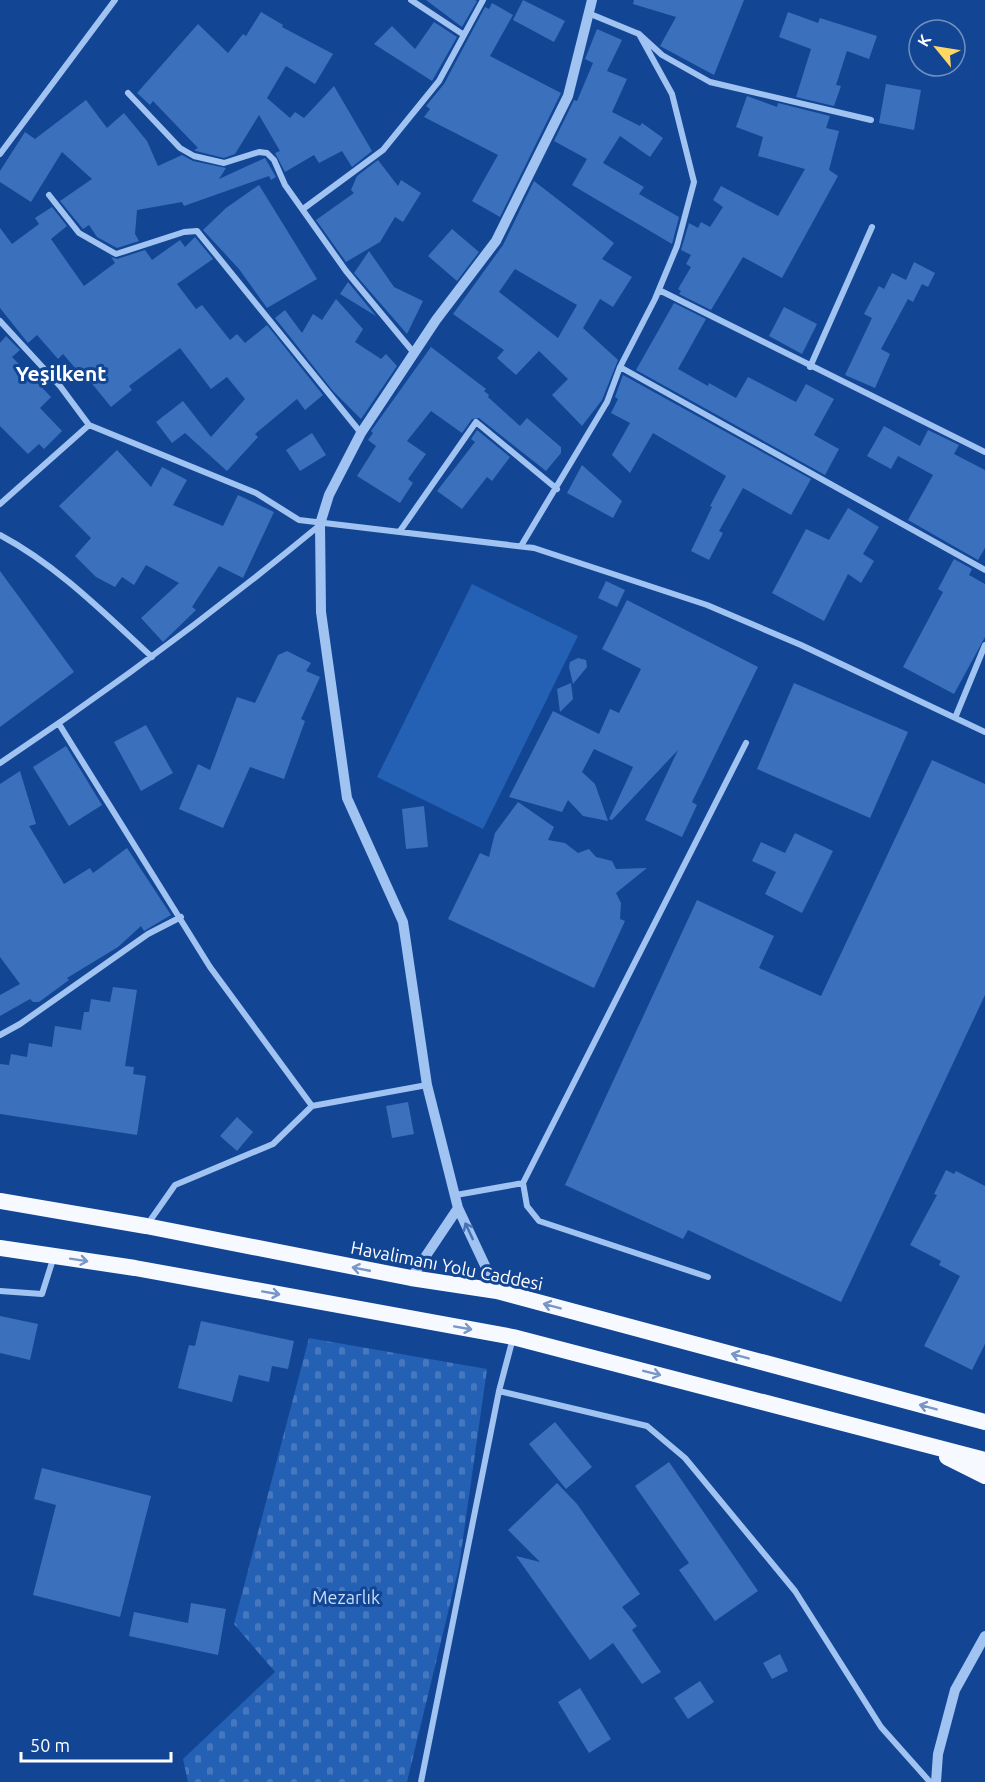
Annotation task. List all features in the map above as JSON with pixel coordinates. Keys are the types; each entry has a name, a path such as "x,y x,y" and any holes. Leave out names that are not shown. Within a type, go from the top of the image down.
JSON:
{"highway":[{"name":"Havalimanı Yolu Caddesi","path":"0,1201 146,1226 411,1278 497,1291 985,1422"},
{"path":"0,1248 513,1337 985,1460"},
{"path":"911,1440 985,1476"}],"street":[{"path":"0,154 115,0"},
{"path":"411,0 464,35"},
{"path":"303,209 383,150 440,81 483,0"},
{"path":"497,1291 458,1208 427,1085 403,922 347,798 321,612 320,524 329,495 361,433 414,353 496,241 568,96 592,0"},
{"path":"588,13 639,34 662,55 710,82 871,120"},
{"path":"521,546 607,402 620,367 659,290 677,246 694,183 672,94 639,34"},
{"path":"128,93 180,148 194,156 224,163 259,152 267,153 346,271 414,353"},
{"path":"49,195 79,233 116,254 184,232 197,231 361,433"},
{"path":"810,367 872,227"},
{"path":"659,290 985,452"},
{"path":"0,321 60,386 89,426 256,493 298,520 534,548 707,605 801,645 985,732"},
{"path":"620,367 985,570"},
{"path":"400,531 476,422 557,489"},
{"path":"0,504 89,426"},
{"path":"0,764 152,657 244,588 320,524"},
{"path":"0,535 30,551 53,568 152,657"},
{"path":"955,718 985,645"},
{"path":"59,724 181,917 210,968 312,1106"},
{"path":"708,1277 539,1221 527,1206 523,1183 746,743"},
{"path":"0,1035 20,1024 148,934 181,917"},
{"path":"146,1226 175,1185 273,1144 312,1106 427,1085"},
{"path":"456,1195 523,1183"},
{"path":"411,1278 458,1208"},
{"path":"0,1291 42,1294 54,1256"},
{"path":"421,1782 499,1391 513,1337"},
{"path":"499,1391 647,1426 684,1458 795,1591 882,1727 930,1782"},
{"path":"936,1782 938,1754 955,1690 985,1636"}],"green space":[{"path":"472,584 578,636 483,829 377,777"},
{"name":"Mezarlık","path":"309,1338 487,1369 459,1567 407,1782 188,1782 183,1759 275,1672 234,1624"}],"building":[{"path":"426,0 475,0 477,1 462,27"},
{"path":"523,0 565,21 554,42 513,20"},
{"path":"634,0 744,0 714,75 660,46 676,17 633,4"},
{"path":"492,3 513,15 490,56 561,93 500,217 472,201 498,155 424,117 430,109 426,106 444,84 485,7 489,9"},
{"path":"261,12 283,25 282,27 333,54 315,84 286,66 267,98 290,118 295,112 304,118 334,86 372,151 352,167 342,151 319,163 314,155 285,172 275,153 280,151 259,115 235,154 224,158 196,151 194,150 198,148 153,101 150,105 137,93 198,24 228,53 243,34 246,36"},
{"path":"788,12 818,23 820,18 877,36 869,59 847,51 836,85 841,86 834,106 796,97 811,49 779,37"},
{"path":"434,22 457,37 432,81 374,44 392,26 415,49"},
{"path":"597,29 622,40 607,71 627,79 612,112 640,126 642,123 663,138 650,157 620,136 603,163 644,187 639,194 679,217 672,244 572,185 587,159 554,141 574,100 577,101 593,63 585,59"},
{"path":"886,84 921,90 914,130 879,123"},
{"path":"747,96 777,107 778,103 830,116 826,128 839,131 829,170 838,176 782,278 743,257 711,310 679,294 681,291 678,289 691,267 686,264 691,255 681,250 689,223 698,228 701,222 710,227 723,207 713,200 721,186 778,216 805,169 758,156 763,137 736,127"},
{"path":"86,100 107,128 124,113 147,141 158,166 182,155 193,161 226,168 219,179 265,158 276,177 271,180 269,176 184,206 182,202 137,210 135,234 139,241 117,248 97,237 89,225 83,229 60,201 92,179 62,152 31,202 0,182 0,171 25,132 35,139"},
{"path":"378,160 398,186 401,180 421,193 403,222 395,217 380,242 346,262 316,220 354,193 351,190 357,176"},
{"path":"534,181 614,243 602,259 632,277 613,307 600,299 583,328 618,360 602,400 582,426 552,395 568,379 539,351 516,375 497,358 504,350 453,314 503,245","holes":["515,269 577,305 558,338 499,292"]},
{"path":"259,185 317,279 267,308 239,269 203,230 226,208"},
{"path":"52,207 67,226 51,239 84,286 115,263 111,257 117,259 145,250 152,260 180,240 185,247 195,237 213,259 177,284 196,309 202,305 230,340 237,334 245,343 267,325 323,395 305,410 297,399 255,434 258,437 227,471 185,433 172,443 156,422 183,401 211,437 245,399 227,377 211,389 180,348 129,386 132,390 111,407 85,375 83,377 63,354 58,359 37,335 28,343 0,308 0,228 12,244 39,224 35,218"},
{"path":"452,229 479,252 457,281 428,256"},
{"path":"369,251 394,287 423,301 407,334 354,273"},
{"path":"914,262 935,273 928,287 922,284 913,302 908,299 881,349 890,354 875,388 845,375 872,318 864,314 879,286 884,289 892,273 906,280"},
{"path":"348,282 376,316 340,294"},
{"path":"336,299 363,329 355,342 381,359 386,354 397,366 361,419 333,391 275,318 285,310 302,333 313,314 322,320"},
{"path":"674,303 706,319 678,369 736,398 748,377 796,402 806,384 834,399 814,435 839,449 825,475 636,370"},
{"path":"784,307 817,324 802,354 769,336"},
{"path":"6,336 20,350 12,357 51,397 40,408 62,431 44,449 39,444 28,454 0,426 0,343"},
{"path":"431,347 486,389 484,391 489,395 488,397 520,426 527,418 561,447 561,453 546,471 479,418 472,419 462,433 431,411 407,441 426,454 408,479 413,483 400,503 357,476 376,446 368,440 373,433 371,431"},
{"path":"623,375 811,479 791,515 743,488 719,531 723,533 709,560 691,551 712,507 710,506 726,476 653,433 630,473 612,455 630,423 611,413 618,399 615,397"},
{"path":"884,426 920,446 928,430 959,445 954,454 985,470 985,548 978,560 908,520 933,475 898,456 891,469 867,456"},
{"path":"477,430 510,457 492,481 487,477 462,509 437,491 475,442 471,439"},
{"path":"312,433 326,455 300,471 286,450"},
{"path":"117,450 151,487 162,467 187,480 173,505 223,526 238,495 274,512 243,578 219,566 192,607 196,610 163,642 141,618 179,583 146,565 134,585 122,577 115,587 96,577 75,556 91,538 59,506"},
{"path":"582,465 622,501 613,518 567,493"},
{"path":"848,508 879,527 863,554 874,561 861,583 848,574 824,621 772,593 806,529 829,540"},
{"path":"954,559 972,569 969,575 985,584 985,637 954,694 903,667 943,592 938,589"},
{"path":"0,571 74,672 0,727"},
{"path":"606,581 625,590 617,607 598,598"},
{"path":"627,600 758,667 692,802 697,805 682,837 645,820 678,750 612,820 609,819 633,767 594,749 582,772 595,784 608,821 583,816 568,800 562,812 509,797 553,711 599,734 610,709 619,713 641,669 602,649"},
{"path":"287,651 311,663 306,671 320,677 301,719 305,721 284,779 250,767 223,828 179,809 198,764 210,770 237,697 255,703 278,655"},
{"path":"578,658 586,660 587,667 573,684 569,667 570,662"},
{"path":"571,683 573,699 560,712 557,689"},
{"path":"794,683 908,732 870,818 757,769"},
{"path":"146,725 173,773 141,791 114,742"},
{"path":"66,746 102,805 69,826 33,767"},
{"path":"932,760 985,784 985,995 841,1302 688,1230 683,1239 565,1185 697,900 774,936 759,968 821,996"},
{"path":"20,771 36,824 29,826 64,884 90,868 93,873 127,848 171,915 144,931 141,926 118,947 67,978 69,980 39,1002 33,1002 30,999 0,1016 0,995 20,984 0,957 0,784"},
{"path":"518,802 554,827 548,840 565,843 578,853 589,849 596,857 612,861 616,869 647,868 616,893 621,903 620,919 625,921 594,988 448,919 480,853 489,857 495,833"},
{"path":"424,806 428,847 406,849 402,809"},
{"path":"795,833 833,851 802,913 765,894 776,872 752,861 761,842 785,853"},
{"path":"113,987 137,990 125,1066 134,1067 133,1074 146,1076 137,1135 0,1114 0,1064 9,1065 11,1054 27,1057 29,1043 52,1047 55,1026 81,1030 84,1012 89,1012 91,999 110,1002"},
{"path":"408,1102 414,1134 392,1138 386,1106"},
{"path":"237,1117 253,1132 237,1151 220,1136"},
{"path":"946,1170 954,1174 956,1171 985,1186 985,1344 972,1370 924,1346 960,1276 939,1265 941,1261 910,1245 937,1195 934,1194"},
{"path":"0,1316 38,1324 30,1360 0,1353"},
{"path":"201,1321 294,1341 288,1369 272,1366 269,1382 239,1375 232,1402 178,1388 189,1345 195,1346"},
{"path":"555,1422 592,1467 566,1489 529,1444"},
{"path":"669,1462 758,1591 715,1621 679,1570 689,1563 635,1486"},
{"path":"42,1468 151,1496 120,1617 33,1595 56,1505 34,1499"},
{"path":"557,1483 577,1504 640,1594 622,1607 637,1626 632,1630 661,1672 642,1684 613,1643 590,1660 516,1556 540,1562 508,1530"},
{"path":"191,1603 226,1609 218,1655 129,1636 134,1612 188,1623"},
{"path":"780,1654 788,1671 772,1679 763,1663"},
{"path":"700,1681 714,1702 688,1719 674,1698"},
{"path":"580,1688 611,1739 589,1753 558,1702"}],"district":[{"name":"Yeşilkent","path":"61,373"}]}
